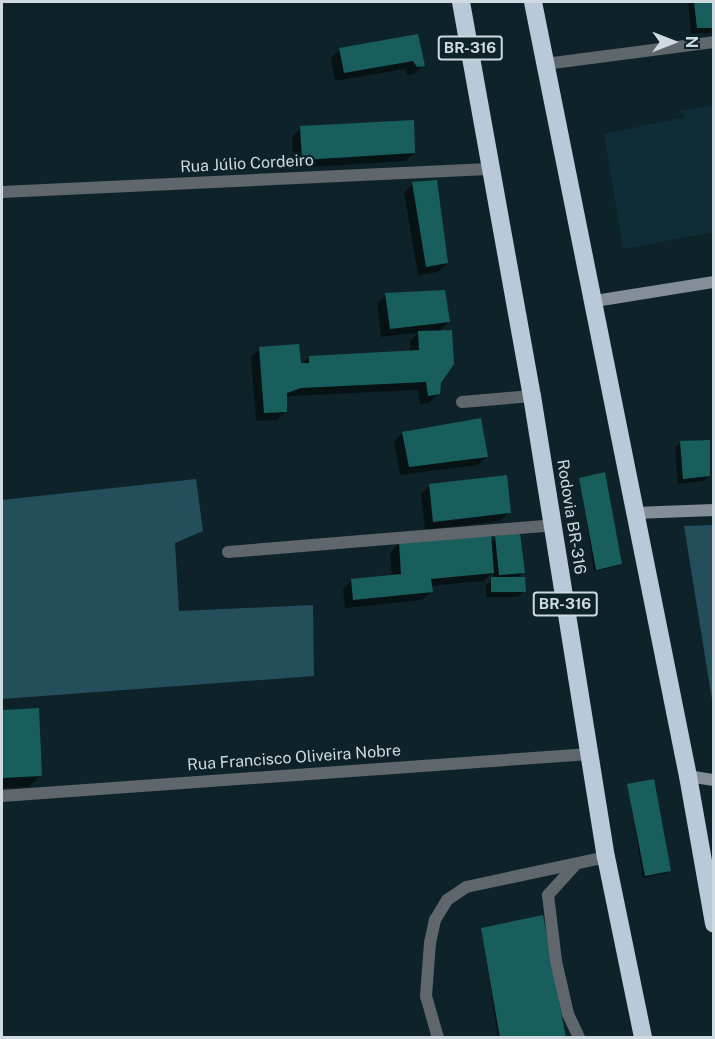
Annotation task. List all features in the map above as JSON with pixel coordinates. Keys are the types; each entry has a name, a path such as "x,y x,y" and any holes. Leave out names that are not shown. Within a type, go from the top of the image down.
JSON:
{"highway":[{"name":"Rodovia BR-316","path":"461,2 493,169 532,396 606,857 643,1038"},
{"path":"533,2 595,301 634,513 688,776 714,924"}],"main road":[{"path":"595,301 714,282"},
{"path":"634,513 714,510"},
{"path":"688,776 714,780"}],"street":[{"path":"545,64 714,42"},
{"name":"Rua Júlio Cordeiro","path":"2,192 493,169"},
{"path":"462,402 532,396"},
{"path":"228,552 553,525"},
{"name":"Rua Francisco Oliveira Nobre","path":"2,796 589,754"},
{"path":"438,1038 426,996 430,944 435,920 447,900 466,887 606,857"},
{"path":"577,863 559,878 548,895 556,961 568,1014 579,1038"}],"shaded area":[{"path":"713,105 713,232 623,249 604,134 686,117 679,111"},
{"path":"196,479 203,531 175,543 179,611 313,605 314,676 2,699 2,500"},
{"path":"714,525 713,706 684,526"}],"building":[{"path":"694,2 714,2 714,28 697,28"},
{"path":"418,34 425,66 417,67 413,61 344,73 339,48"},
{"path":"414,120 415,153 302,160 300,126"},
{"path":"437,180 448,263 426,267 412,182"},
{"path":"445,290 450,322 390,329 385,293"},
{"path":"452,330 454,364 441,383 440,394 428,396 426,382 301,388 287,393 287,412 264,413 259,347 299,344 301,363 309,363 309,356 419,350 418,331"},
{"path":"481,418 488,457 409,467 402,432"},
{"path":"710,440 710,476 683,479 680,441"},
{"path":"605,472 622,564 596,570 579,478"},
{"path":"507,475 511,513 433,522 429,484"},
{"path":"520,533 525,573 499,575 495,536"},
{"path":"491,534 494,573 431,579 433,592 353,600 351,579 401,574 399,543"},
{"path":"491,577 525,577 526,592 491,592"},
{"path":"39,708 42,776 2,778 2,710"},
{"path":"654,779 671,871 645,876 627,784"},
{"path":"543,915 566,1038 500,1038 481,928"}]}
